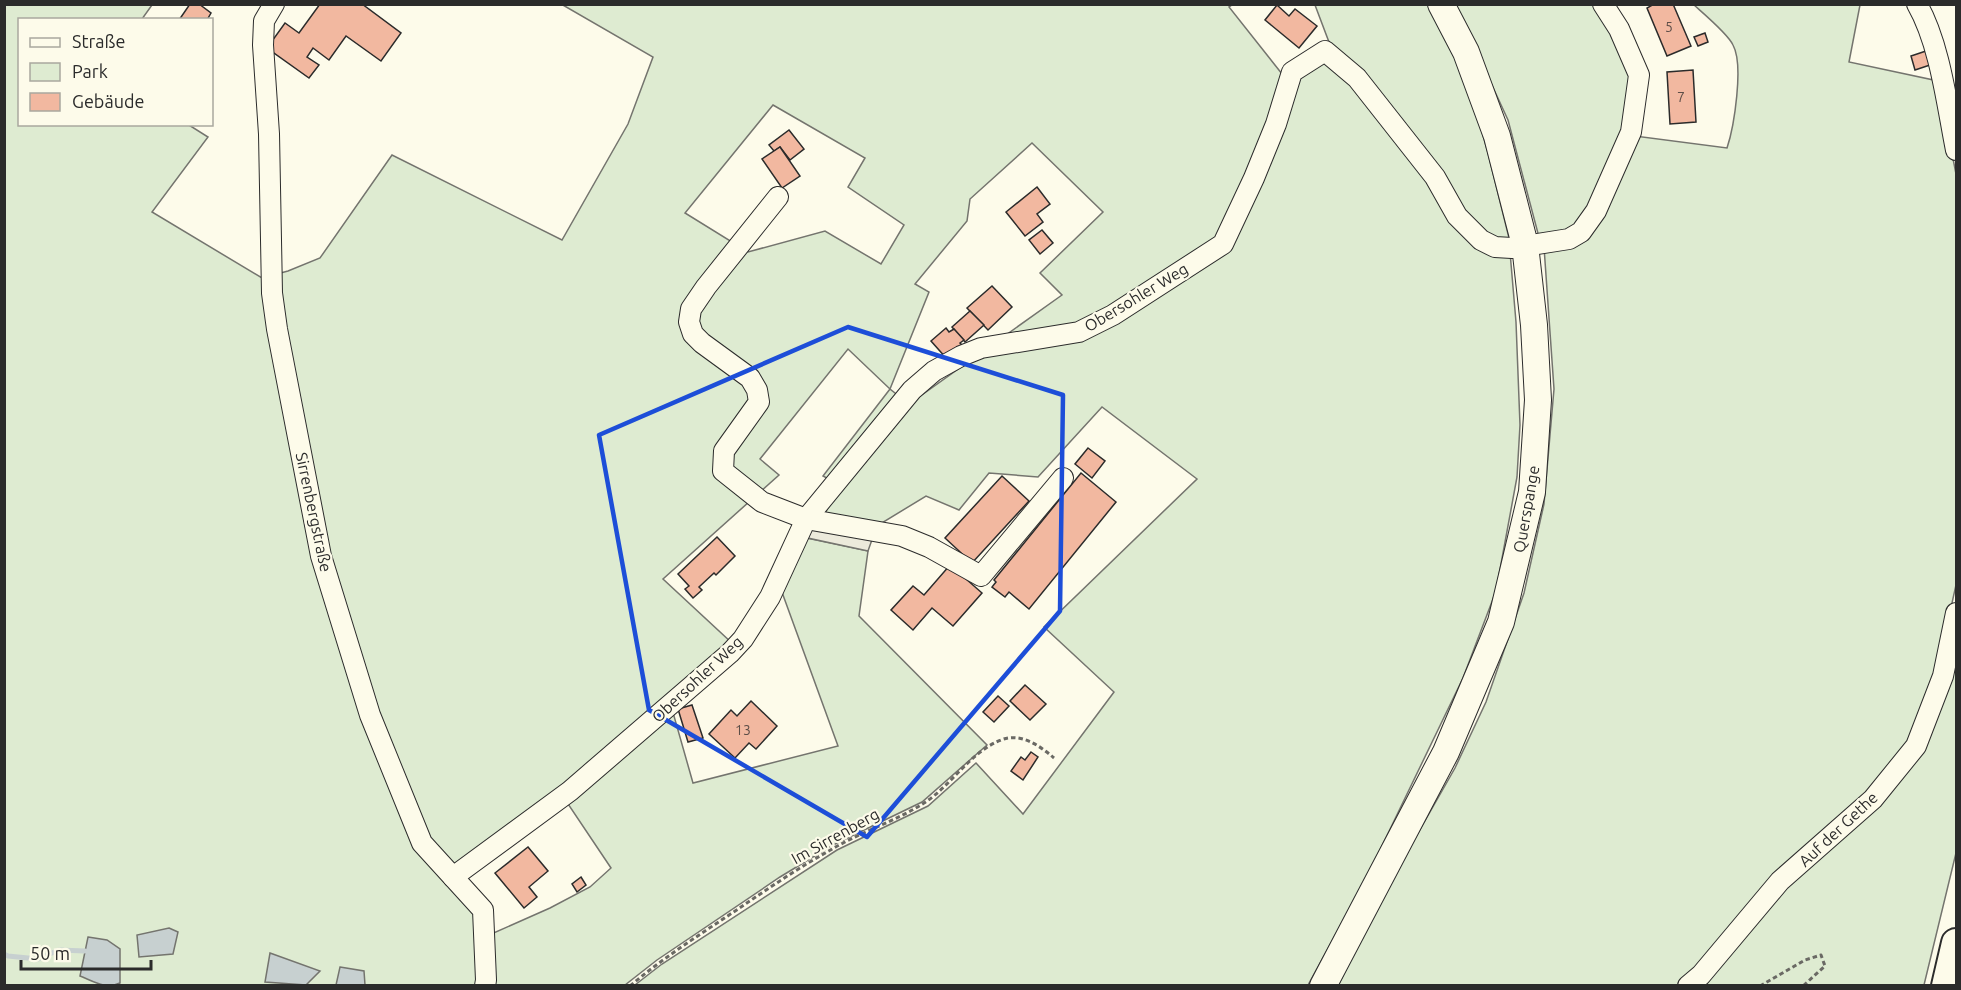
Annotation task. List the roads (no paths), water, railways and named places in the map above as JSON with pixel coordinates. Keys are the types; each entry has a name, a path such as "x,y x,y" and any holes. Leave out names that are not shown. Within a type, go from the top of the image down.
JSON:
{"highway":[{"path":"1946,986 1956,943"}],"main road":[{"name":"Querspange","path":"1323,986 1446,752 1501,622 1532,492 1538,400 1534,325 1525,245 1497,136 1466,52 1441,4"}],"street":[{"name":"Sirrenbergstraße","path":"274,4 264,21 263,45 269,134 272,293 321,556 370,715 422,843 483,910 487,984"},
{"name":"Obersohler Weg","path":"453,877 570,790 730,653 743,639 770,597 806,519 912,390 934,371 960,356 981,348 1079,332 1113,315 1223,244 1276,124 1292,72 1325,51 1357,78 1435,177 1457,216 1481,240 1495,247 1512,248 1569,240 1581,232 1596,211 1631,132 1639,75 1619,29 1603,4"},
{"path":"1917,4 1930,36 1956,150"},
{"path":"778,197 706,286 691,309 689,322 693,334 750,378 757,390 759,402 724,451 723,471 762,502 806,519 902,536 928,547 981,576 1064,478"},
{"name":"Auf der Gethe","path":"1688,986 1701,975 1780,881 1873,799 1916,746 1943,675 1956,613"}],"waterway":[{"path":"4,954 38,959 59,950 85,951"}]}
